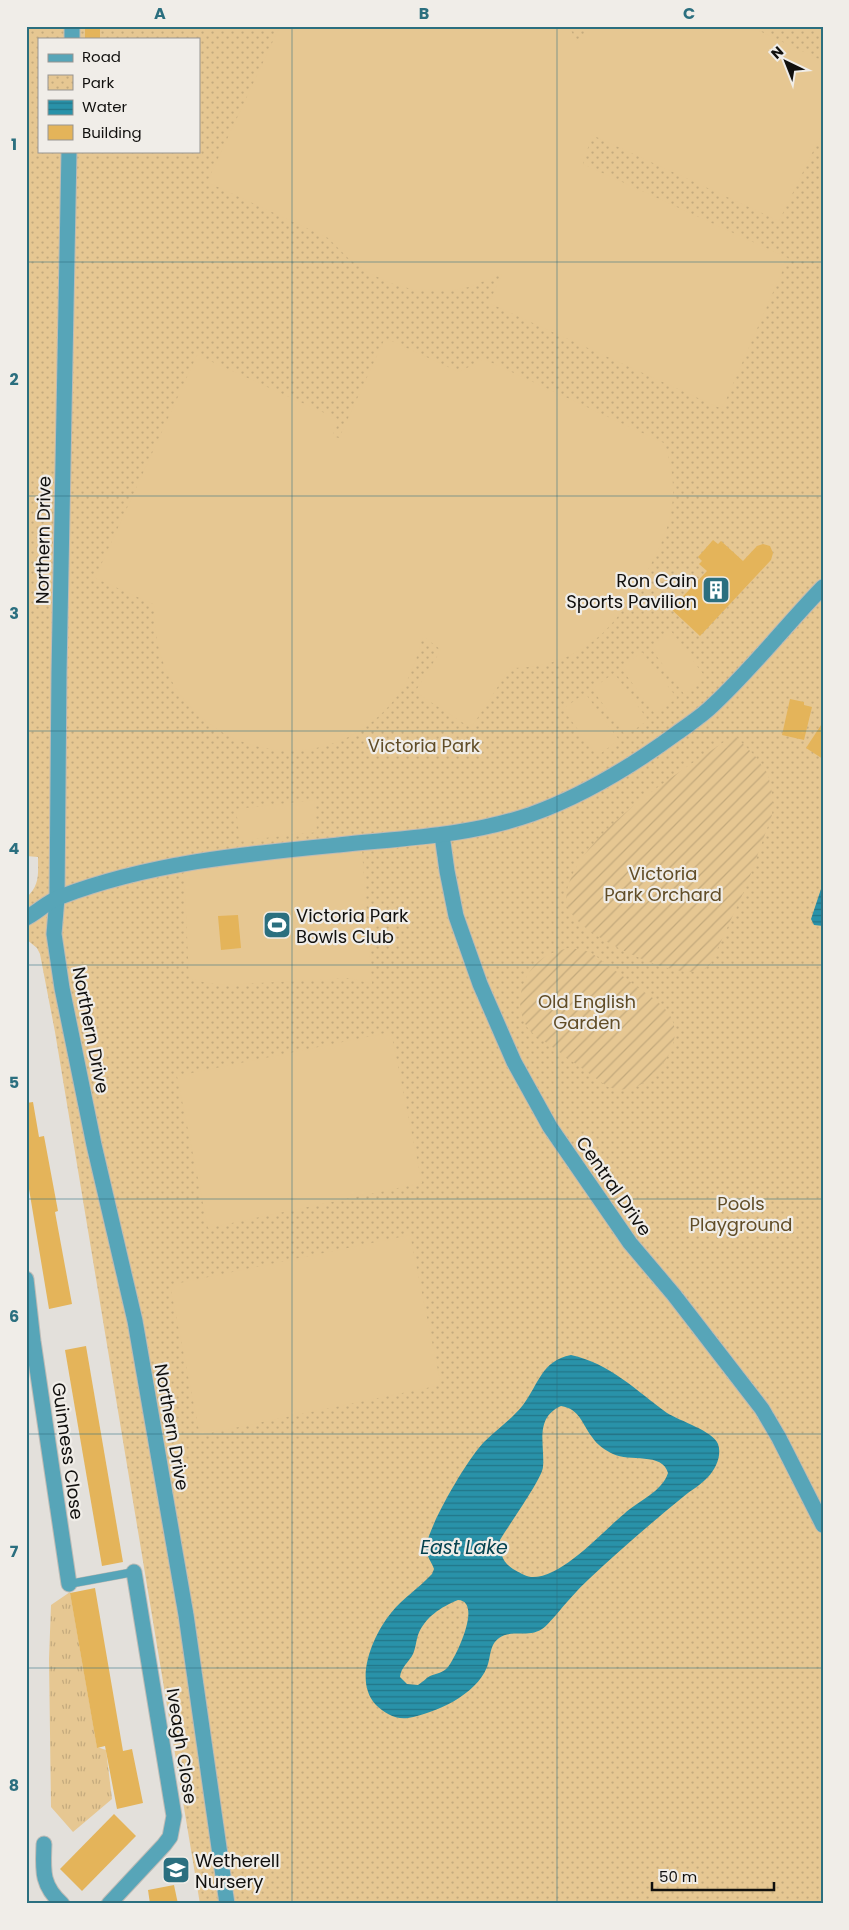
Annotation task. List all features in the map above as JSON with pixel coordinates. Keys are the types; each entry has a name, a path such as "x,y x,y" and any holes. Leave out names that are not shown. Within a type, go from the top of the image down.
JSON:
{"street":[{"name":"Northern Drive","path":"69,152 59,664 57,898 54,934 62,988 94,1144 136,1330 186,1615 227,1904"},
{"path":"26,918 57,898 150,871 215,859 475,830 533,813 572,797 619,773 662,745 711,707 823,588"},
{"name":"Central Drive","path":"442,835 456,916 480,984 514,1062 550,1127 624,1235 674,1295 762,1409 779,1438 823,1525"},
{"name":"Guinness Close","path":"26,1280 29,1324 68,1584"},
{"name":"Iveagh Close","path":"109,1904 170,1837 174,1816 134,1572"},
{"path":"44,1844 46,1884 51,1894 62,1904"}],"lane":[{"path":"68,1584 134,1572"}],"green space":[{"name":"Victoria Park","path":"26,26 823,26 823,1904 200,1904 55,1032 40,954 37,948 26,939 26,898 36,884 38,857 26,856"},
{"path":"280,26 568,26 579,44 588,26 749,26 823,61 823,131 779,221 592,135 583,164 788,258 722,409 489,303 502,274 469,287 449,291 411,289 390,283 369,273 349,259 328,238 207,182"},
{"path":"385,338 459,372 484,359 664,443 673,483 673,501 665,535 638,587 622,611 603,633 579,651 561,659 531,667 510,668 471,728 415,692 441,650 423,636 407,682 398,695 364,728 324,746 283,750 243,742 207,722 178,692 160,652 155,605 95,578 197,355 340,420 332,436 339,438"},
{"path":"671,631 706,678 684,694 650,647"},
{"path":"642,652 677,698 655,714 621,668"},
{"path":"614,673 648,720 626,736 592,689"},
{"path":"585,693 619,740 597,756 563,709"},
{"name":"Victoria Park Orchard","path":"733,736 755,756 768,774 773,798 772,815 746,887 711,963 699,971 687,972 671,969 634,956 585,928 568,907 567,892 575,870 591,847 636,804"},
{"path":"314,800 317,832 240,841 236,809"},
{"name":"Victoria Park Bowls Club","path":"362,850 372,984 350,978 223,985 189,978 184,872 311,854"},
{"name":"Old English Garden","path":"569,948 584,950 593,954 657,1001 669,1014 673,1022 675,1030 669,1055 659,1069 638,1086 627,1089 608,1087 530,1031 524,1022 521,1013 521,992 529,973 546,956"},
{"path":"391,1032 422,1183 208,1228 177,1076"},
{"path":"410,1235 441,1385 200,1435 170,1285"},
{"path":"70,1592 97,1747 106,1750 112,1799 73,1832 51,1807 49,1659 51,1605"}],"water":[{"path":"823,883 823,926 814,925 811,919"},
{"name":"East Lake","path":"571,1355 598,1364 622,1379 667,1413 710,1435 715,1439 719,1448 716,1466 705,1480 647,1527 589,1579 544,1628 537,1632 509,1634 499,1638 493,1644 487,1667 482,1677 465,1694 442,1707 419,1716 399,1718 391,1715 376,1705 369,1695 366,1684 368,1658 372,1645 384,1622 432,1574 434,1569 426,1551 428,1538 441,1509 468,1462 484,1442 523,1405 547,1368 561,1358","holes":["561,1406 577,1414 594,1440 604,1449 620,1456 660,1462 665,1466 668,1473 661,1486 630,1509 568,1563 543,1576 531,1577 513,1569 506,1563 501,1553 500,1540 541,1473 543,1467 544,1425 553,1411","458,1600 465,1603 468,1609 468,1619 461,1642 452,1661 444,1671 430,1676 418,1685 407,1684 400,1677 401,1673 403,1667 413,1654 421,1629 434,1613"]}],"building":[{"path":"85,26 100,26 100,38 85,38"},
{"name":"Ron Cain Sports Pavilion","path":"713,540 718,544 721,541 743,561 757,546 763,544 770,546 773,553 771,560 700,636 671,609 707,571 699,564 702,561 698,557"},
{"path":"790,699 804,702 804,705 812,707 804,740 782,735"},
{"path":"823,722 823,759 806,748"},
{"path":"238,915 241,948 221,950 218,916"},
{"path":"33,1102 39,1137 44,1136 58,1211 55,1212 72,1304 49,1309 26,1171 26,1103"},
{"path":"86,1346 123,1562 102,1566 65,1350"},
{"path":"95,1588 123,1751 132,1749 143,1803 117,1809 105,1746 97,1748 70,1593"},
{"path":"114,1814 136,1836 82,1891 60,1869"},
{"path":"174,1885 178,1904 150,1904 148,1890"}],"place":[{"name":"Ron Cain Sports Pavilion","path":"716,590"},
{"name":"Victoria Park Bowls Club","path":"277,925"},
{"name":"Wetherell Nursery","path":"176,1870"}],"park label":[{"name":"Pools Playground","path":"741,1213"}]}
